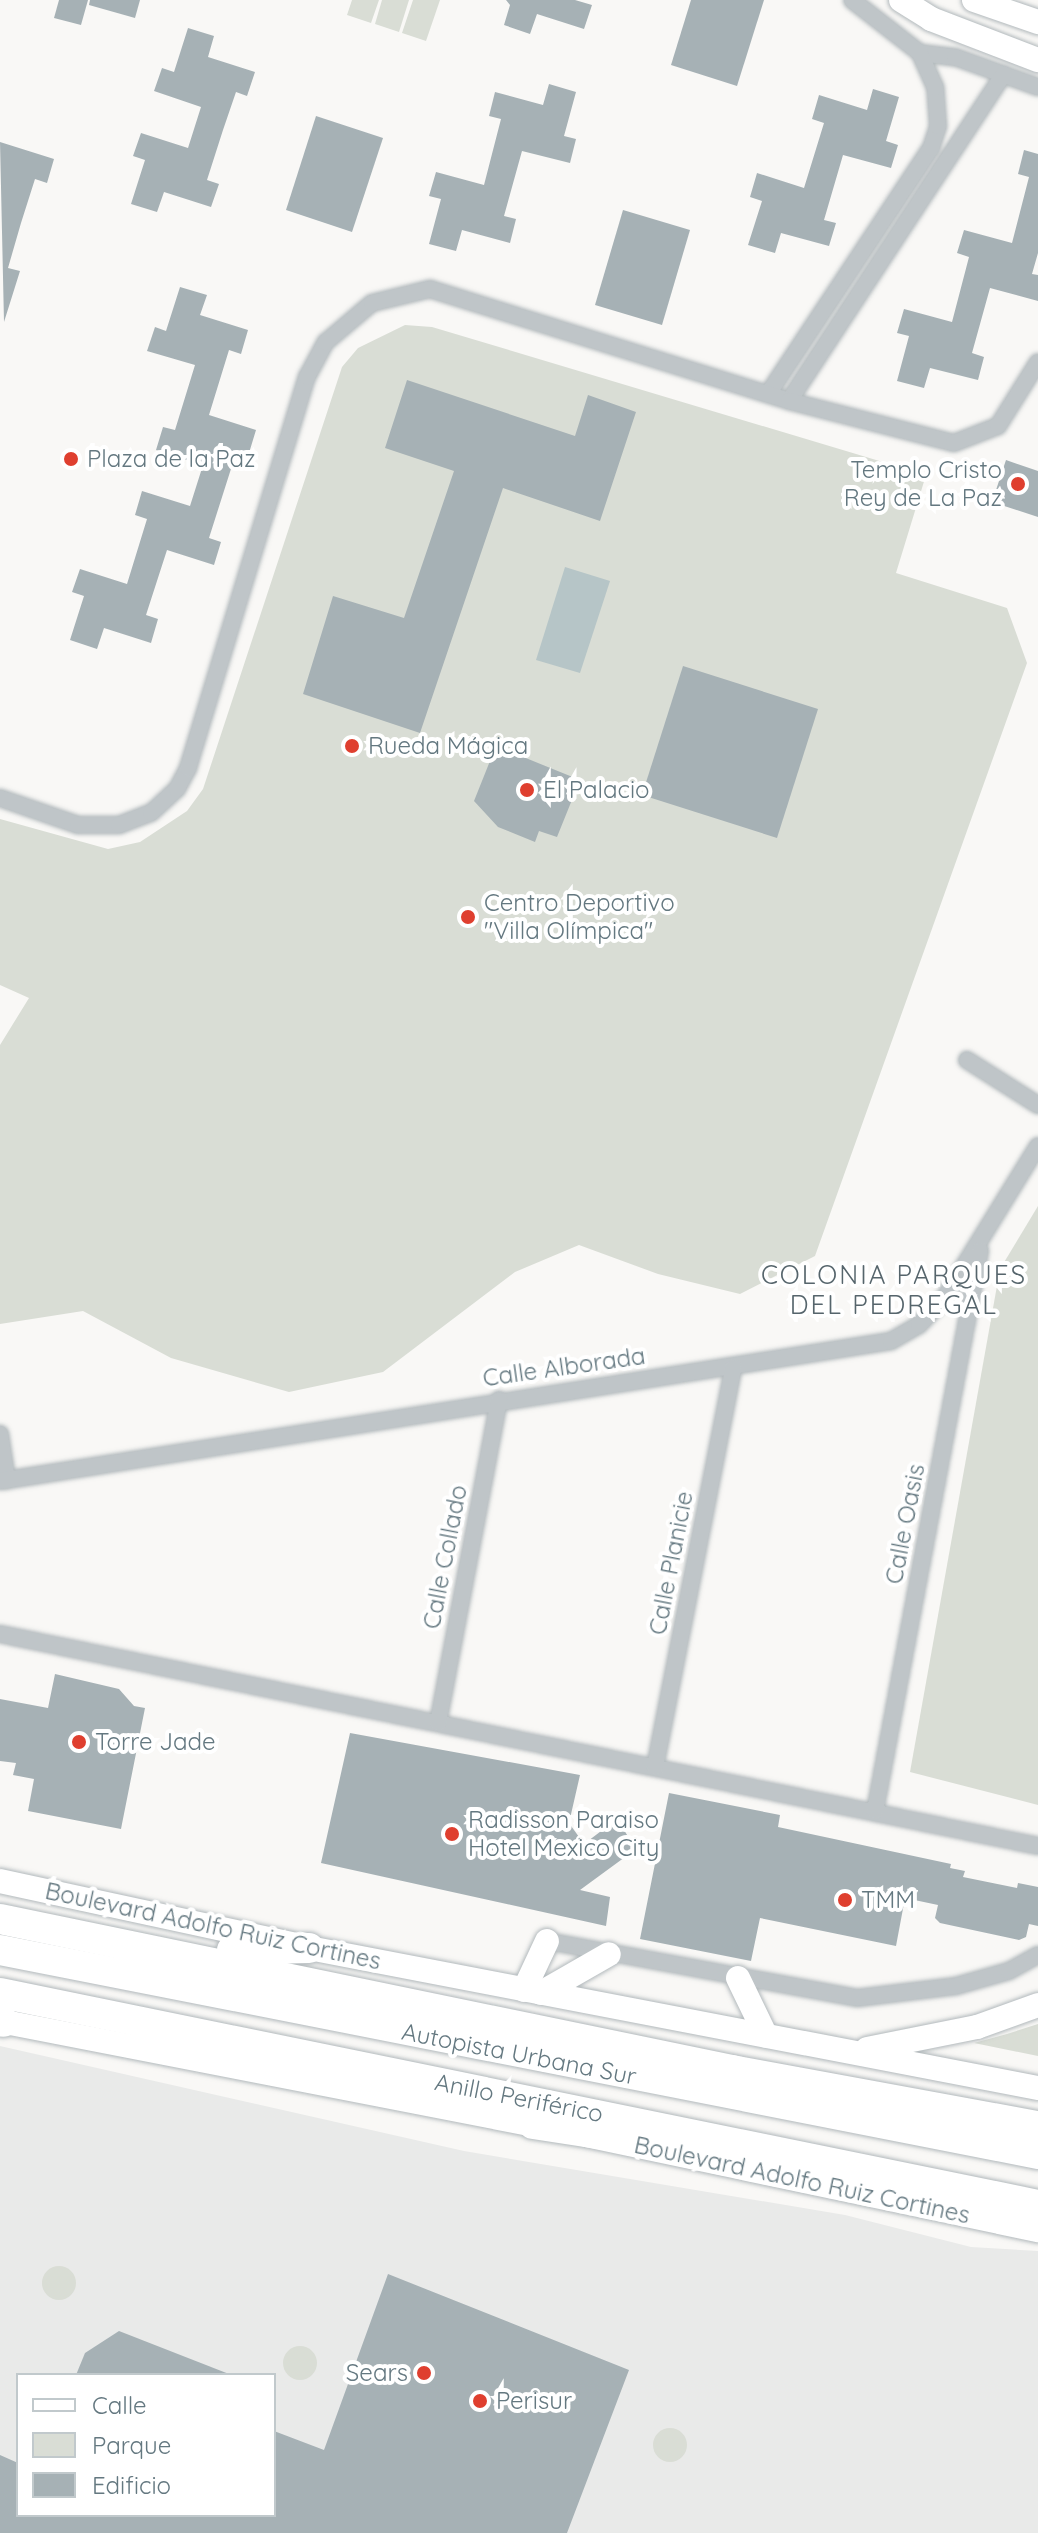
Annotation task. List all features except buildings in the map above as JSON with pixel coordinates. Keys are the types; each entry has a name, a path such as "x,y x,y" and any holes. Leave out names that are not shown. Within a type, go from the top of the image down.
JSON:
{"highway":[{"path":"0,1919 732,2070 1038,2126"},
{"path":"95,1937 123,1934 248,1952 309,1948"},
{"name":"Autopista Urbana Sur","path":"0,1950 1038,2154"},
{"name":"Autopista Urbana Sur","path":"0,1970 1038,2172"},
{"name":"Anillo Periférico","path":"1,2014 1038,2205"},
{"path":"533,2124 930,2183"}],"main road":[{"path":"901,0 931,19 1038,60"},
{"path":"974,0 1038,22"},
{"name":"Boulevard Adolfo Ruiz Cortines","path":"0,1881 309,1948 1038,2088"},
{"path":"532,1992 547,1941"},
{"path":"532,1992 609,1954"},
{"path":"738,1978 766,2036"},
{"path":"846,2052 964,2030 1038,2005"},
{"name":"Boulevard Adolfo Ruiz Cortines","path":"1,2014 1038,2230"}],"street":[{"path":"768,394 931,148 938,126 935,87 920,53 852,0"},
{"path":"920,53 955,57 1038,87"},
{"path":"789,401 1004,74"},
{"path":"0,798 78,825 119,825 151,813 177,789 188,768 307,377 326,342 372,303 430,289 789,401 924,439 954,443 998,426 1038,362"},
{"path":"967,1060 1038,1105"},
{"name":"Calle Alborada","path":"3,1481 499,1400 733,1368 891,1341 919,1325 981,1245 1038,1146"},
{"name":"Calle Oasis","path":"875,1811 981,1245"},
{"name":"Calle Planicie","path":"655,1767 733,1368"},
{"name":"Calle Collado","path":"438,1723 499,1400"},
{"path":"0,1434 3,1481"},
{"path":"0,1634 1038,1846"},
{"path":"547,1941 857,1998 956,1986 1009,1971 1038,1955"}],"shaded area":[{"path":"565,567 610,581 580,673 536,660"},
{"path":"0,2046 464,2151 845,2215 971,2247 1038,2251 1038,2533 0,2533"}],"green space":[{"path":"352,0 379,0 371,23 347,15"},
{"path":"382,0 409,0 399,32 375,24"},
{"path":"413,0 440,0 426,41 402,33"},
{"name":"Centro Deportivo \"Villa Olímpica\"","path":"405,325 432,327 926,475 896,573 1007,608 1027,663 815,1256 740,1294 658,1274 579,1245 515,1272 383,1372 289,1392 171,1358 83,1311 0,1324 0,1045 29,998 0,985 0,819 108,849 140,842 187,811 203,789 342,367 358,348"},
{"path":"1038,1206 1038,1805 910,1772 1000,1269"},
{"path":"1038,2024 1038,2056 974,2043 1007,2034"},
{"path":"59,2266 71,2271 76,2283 71,2295 59,2300 47,2295 42,2283 47,2271"},
{"path":"300,2346 312,2351 317,2363 312,2375 300,2380 288,2375 283,2363 288,2351"},
{"path":"670,2428 682,2433 687,2445 682,2457 670,2462 658,2457 653,2445 658,2433"}],"place":[{"name":"Plaza de la Paz","path":"71,459"},
{"name":"Templo Cristo Rey de La Paz","path":"1018,484"},
{"name":"Rueda Mágica","path":"352,746"},
{"name":"El Palacio","path":"527,790"},
{"name":"Centro Deportivo \"Villa Olímpica\"","path":"468,917"},
{"name":"Torre Jade","path":"79,1742"},
{"name":"Radisson Paraiso Hotel Mexico City","path":"452,1834"},
{"name":"TMM","path":"845,1900"},
{"name":"Sears","path":"424,2373"},
{"name":"Perisur","path":"480,2401"}],"district":[{"name":"COLONIA PARQUES DEL PEDREGAL","path":"894,1290"}]}
